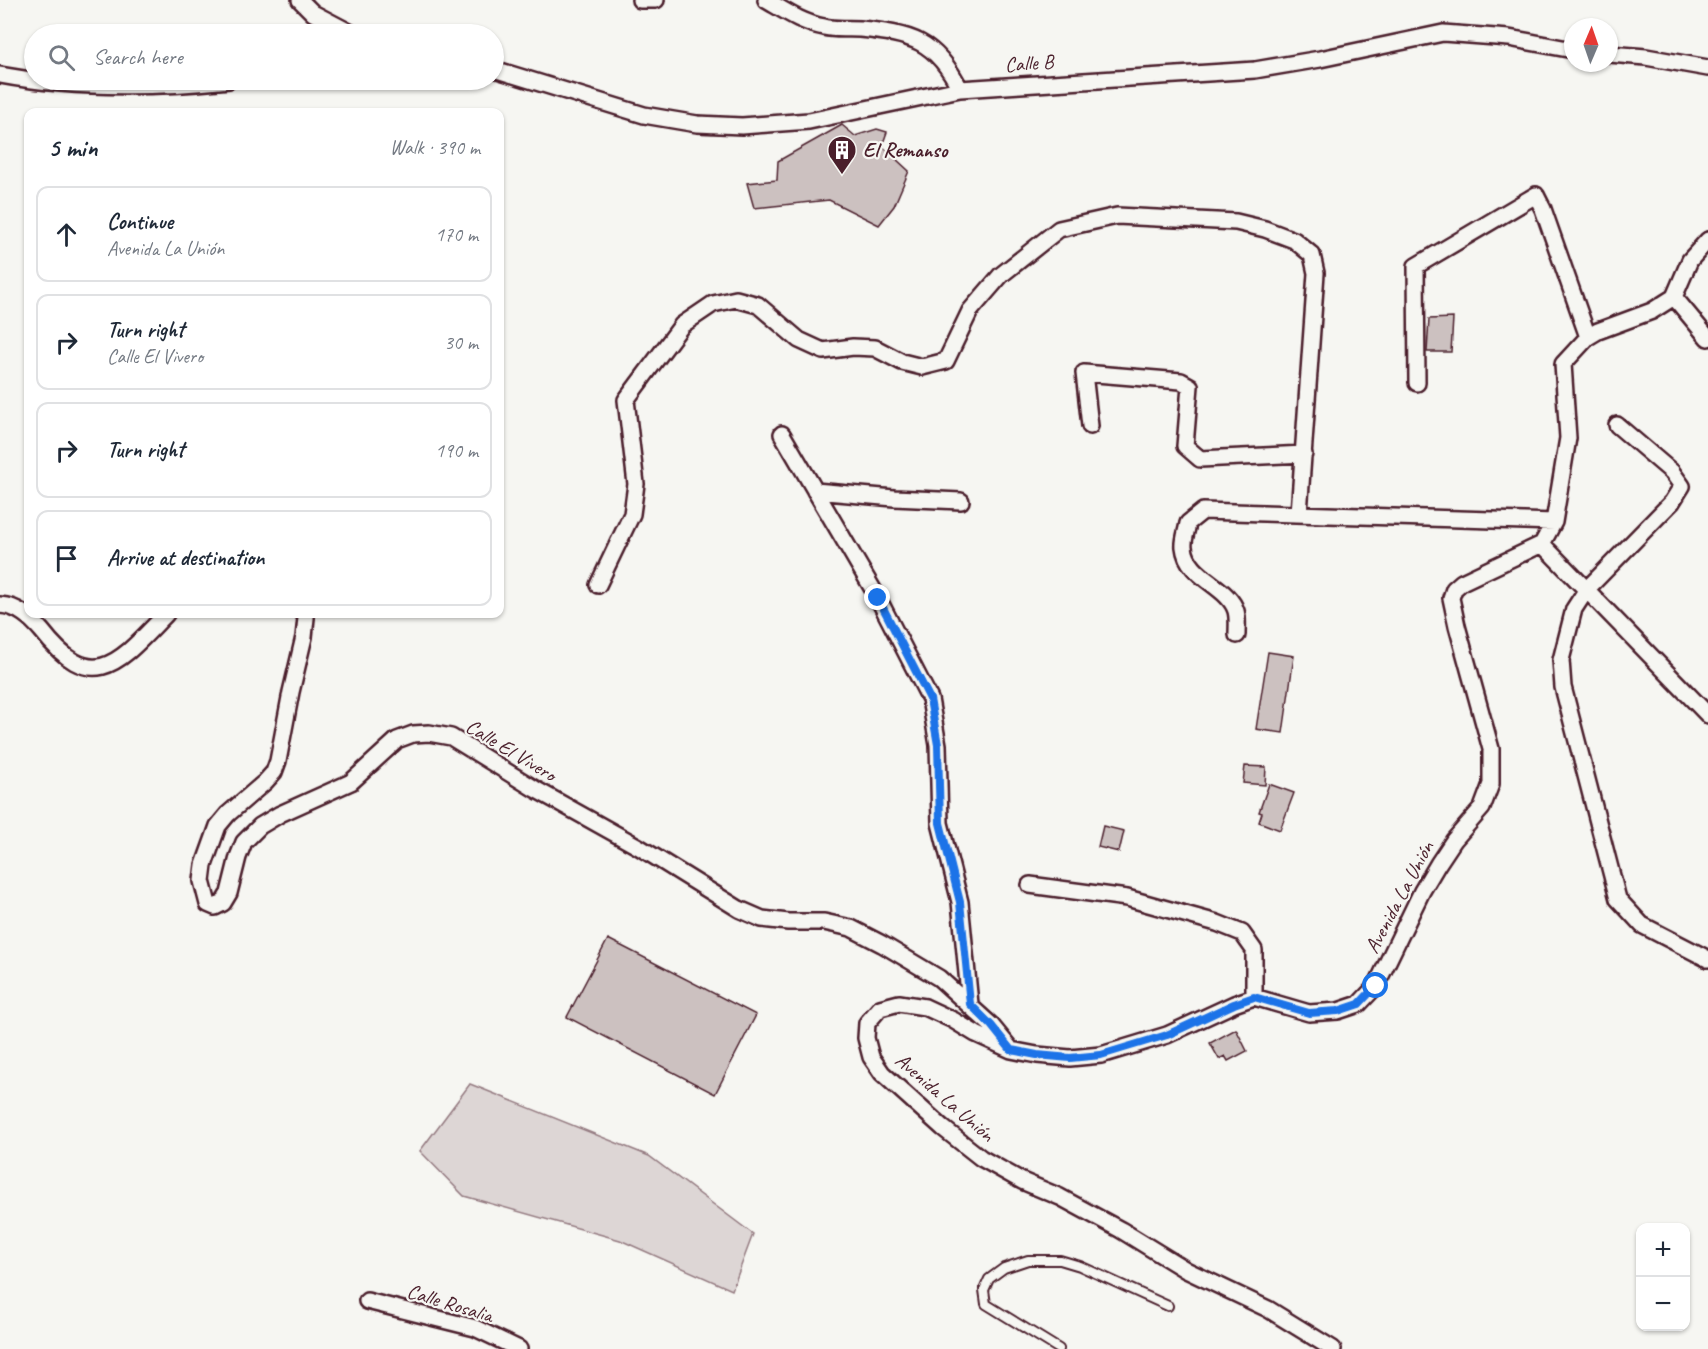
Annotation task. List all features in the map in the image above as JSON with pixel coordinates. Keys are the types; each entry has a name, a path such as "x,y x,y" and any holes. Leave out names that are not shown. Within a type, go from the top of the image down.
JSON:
{"street":[{"path":"300,0 313,13 334,24"},
{"path":"640,0 656,0"},
{"path":"766,0 803,22 826,28 860,29 904,36 928,45 950,68 960,89"},
{"name":"Calle B","path":"504,72 645,115 697,124 742,126 809,121 960,89 1255,70 1443,33 1509,38 1564,48"},
{"path":"1618,55 1646,57 1708,68"},
{"path":"0,75 24,79"},
{"path":"1417,383 1416,266 1536,195 1588,337"},
{"path":"598,585 632,514 636,484 626,400 682,325 713,304 736,299 758,305 799,340 823,351 853,347 875,348 902,362 922,367 946,361 970,311 1001,275 1059,229 1117,216 1236,222 1265,229 1294,240 1312,255 1316,273 1299,513"},
{"path":"1708,240 1690,260 1674,297 1652,311 1588,337 1563,364 1568,438 1554,522 1542,544 1708,715"},
{"path":"1674,297 1708,338"},
{"path":"1090,426 1084,373 1181,381 1190,386 1185,446 1200,459 1304,454"},
{"path":"1617,424 1672,472 1682,486 1672,502 1587,589 1574,609 1561,660 1563,687 1618,899 1642,925 1708,959"},
{"path":"782,434 878,598 930,699 938,745 940,823 960,902 970,1004"},
{"path":"815,491 961,501"},
{"path":"1237,635 1236,610 1228,598 1190,564 1184,547 1188,524 1203,511 1554,522"},
{"name":"Avenida La Unión","path":"1333,1349 1268,1309 1186,1270 1060,1197 1022,1181 981,1158 943,1128 882,1073 871,1057 867,1023 880,1008 899,1003 925,1007 1011,1050 1070,1058 1101,1055 1167,1035 1254,997 1309,1013 1338,1011 1359,1004 1376,986 1422,891 1454,840 1482,808 1491,784 1491,749 1457,626 1451,598 1454,589 1462,582 1542,544"},
{"path":"0,605 24,614"},
{"path":"30,618 55,648 74,663 99,668 117,660 133,648 162,618"},
{"name":"Calle El Vivero","path":"306,618 278,761 274,772 265,782 228,814 218,826 204,865 202,881 208,904 215,907 223,903 229,893 244,842 260,826 280,814 351,782 397,740 413,734 429,733 452,737 535,789 639,847 739,909 762,919 824,922 851,928 882,944 939,978 970,1004 1011,1050"},
{"path":"1030,885 1127,898 1217,923 1242,933 1254,950 1254,997"},
{"name":"Calle Rosalia","path":"367,1301 475,1328 519,1349"}],"lane":[{"path":"1059,1349 986,1304 984,1290 990,1279 1004,1268 1028,1260 1060,1260 1080,1266 1168,1306"}],"shaded area":[{"path":"470,1084 649,1156 753,1234 732,1290 620,1240 464,1196 420,1151"}],"building":[{"name":"El Remanso","path":"842,125 855,136 877,129 887,132 882,146 909,171 894,206 879,225 829,200 754,208 747,183 777,180 778,161"},
{"path":"1453,318 1451,352 1427,352 1429,319"},
{"path":"1268,652 1294,656 1283,733 1256,729"},
{"path":"1245,766 1266,767 1265,785 1243,783"},
{"path":"1269,784 1294,793 1280,830 1259,822 1262,813 1259,812"},
{"path":"1103,826 1124,831 1119,852 1098,847"},
{"path":"608,939 756,1015 715,1094 567,1017"},
{"path":"1236,1029 1247,1051 1228,1061 1225,1056 1219,1059 1210,1043"}],"place":[{"name":"El Remanso","path":"842,176"}],"route":[{"path":"878,598 930,699 938,745 940,823 960,902 970,1004 1011,1050 1070,1058 1101,1055 1167,1035 1254,997 1309,1013 1338,1011 1359,1004 1376,986"}]}
